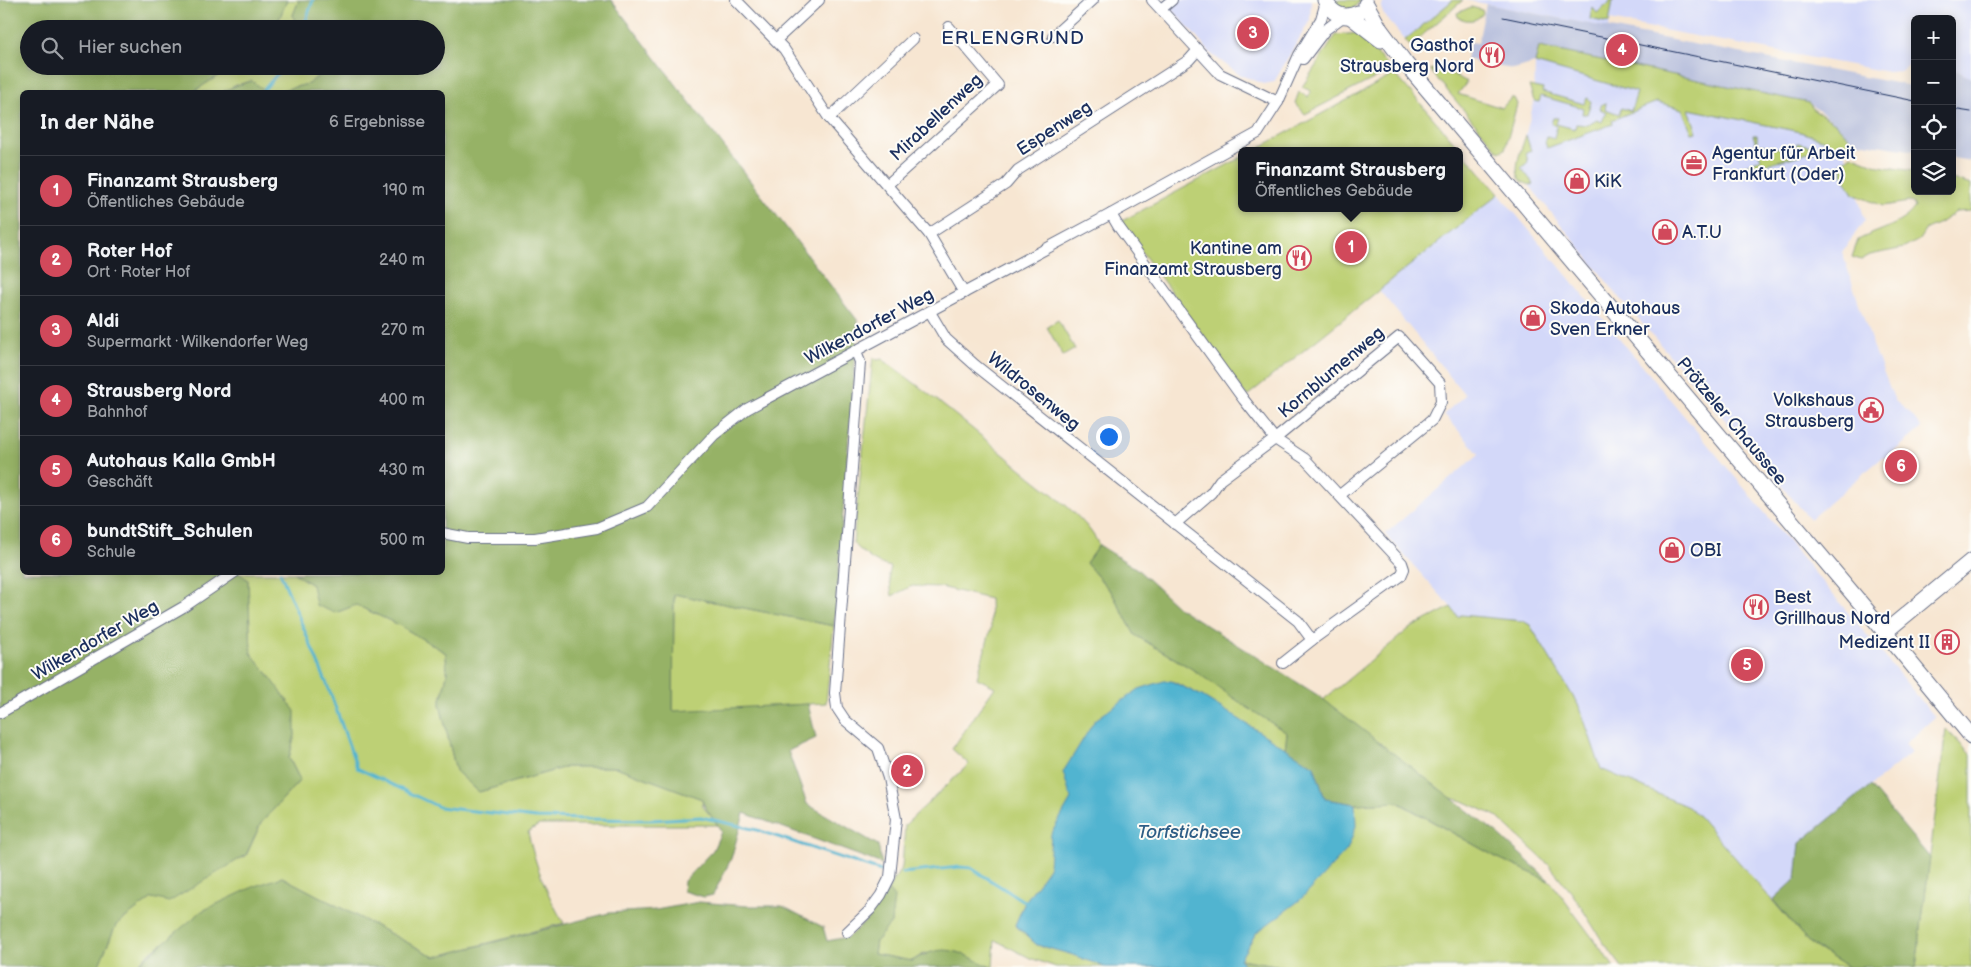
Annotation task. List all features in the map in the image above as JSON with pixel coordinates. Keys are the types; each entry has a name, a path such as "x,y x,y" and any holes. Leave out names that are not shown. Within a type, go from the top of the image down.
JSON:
{"main road":[{"name":"Prötzeler Chaussee","path":"1326,1 1333,12 1347,16 1374,33 1406,64"},
{"name":"Prötzeler Chaussee","path":"1347,16 1361,11 1367,2 1380,28 1406,64 1971,736"},
{"path":"1885,632 1971,561"}],"street":[{"name":"Mirabellenweg","path":"736,0 776,40 829,118 888,184 929,234 964,293"},
{"path":"776,40 819,0"},
{"path":"1053,36 1093,0"},
{"path":"1152,0 1220,74 1278,102"},
{"path":"1161,9 1172,0"},
{"name":"Wilkendorfer Weg","path":"445,534 468,538 535,538 597,528 647,507 714,434 747,409 856,352 1258,133 1278,102 1299,54 1321,19 1326,1"},
{"name":"Wilkendorfer Weg","path":"1290,78 1325,30 1347,16"},
{"name":"Mirabellenweg","path":"888,184 998,86 949,27"},
{"path":"829,118 913,39"},
{"name":"Espenweg","path":"929,234 1006,184 1018,170 1189,60 1197,51"},
{"path":"1111,214 1195,333 1275,439 1305,458 1402,563 1404,569 1401,576 1283,663"},
{"name":"Wildrosenweg","path":"930,312 946,340 1023,404 1298,621 1312,640"},
{"name":"Kornblumenweg","path":"1275,439 1399,337 1440,383 1439,407 1432,420 1340,495"},
{"path":"847,932 870,910 881,895 890,877 896,819 888,778 878,748 845,720 837,708 835,693 860,362 856,352"},
{"path":"1175,524 1211,493 1220,480 1275,439"},
{"name":"Wilkendorfer Weg","path":"0,713 185,606 231,575"}],"shaded area":[{"path":"1182,0 1311,0 1310,20 1274,82 1264,84 1240,75 1211,54 1172,9"},
{"path":"1384,0 1463,0 1410,46 1384,15 1381,8"},
{"path":"1466,0 1971,0 1971,78 1956,70 1956,15 1911,15 1911,61 1902,71 1888,72 1610,20 1609,28"},
{"path":"1486,4 1911,86 1911,150 1852,141 1835,123 1809,103 1539,47 1535,63 1514,69 1475,63 1475,61 1466,59 1470,42 1478,43"},
{"path":"1535,63 1844,138 1847,161 1865,220 1842,252 1872,343 1895,401 1909,412 1922,428 1885,459 1883,457 1810,519 1616,293 1517,170 1534,101"},
{"path":"1956,70 1971,78 1971,161 1956,159"},
{"path":"1499,194 1935,717 1905,744 1912,752 1801,843 1796,879 1773,900 1699,816 1688,807 1601,769 1580,708 1458,618 1451,607 1385,534 1479,454 1444,414 1465,395 1379,290"}],"green space":[{"path":"0,0 287,0 279,20 20,20 20,75 219,75 196,90 20,90 20,575 242,575 248,580 251,653 295,711 295,735 289,758 300,780 261,823 246,855 169,902 152,898 116,925 98,967 0,967"},
{"path":"287,0 299,0 293,15 294,20 279,20"},
{"path":"299,0 611,0 858,321 834,626 674,594 673,711 808,704 816,738 788,751 807,804 878,845 882,864 744,813 731,859 713,895 704,897 683,891 684,881 713,850 721,832 702,799 616,767 566,767 479,792 456,771 440,704 447,675 446,653 399,625 356,605 335,613 316,605 312,585 297,575 445,575 445,90 282,90 308,84 320,75 445,75 445,20 294,20 293,15"},
{"path":"1332,0 1360,0 1354,8 1341,10"},
{"path":"1453,0 1463,0 1410,46 1405,40"},
{"path":"1610,0 1613,0 1609,23 1590,19 1592,7 1597,13"},
{"path":"1471,7 1482,10 1481,16 1471,20 1464,20 1458,17 1457,13"},
{"path":"1359,33 1391,70 1305,114 1295,103 1299,92 1308,97 1311,91 1302,87 1336,35"},
{"path":"1539,47 1809,103 1815,111 1835,123 1852,141 1845,146 1829,149 1827,142 1822,139 1800,132 1689,109 1697,132 1692,133 1682,109 1657,102 1612,120 1613,124 1547,148 1545,142 1547,136 1554,138 1557,126 1551,124 1553,118 1558,118 1556,124 1575,129 1576,124 1588,125 1597,120 1602,122 1606,112 1600,109 1602,104 1606,103 1605,109 1619,114 1621,108 1631,111 1637,92 1535,63"},
{"path":"1440,67 1467,82 1458,94 1502,108 1511,98 1514,98 1517,104 1505,149 1499,152 1430,70"},
{"path":"1395,74 1458,147 1260,147"},
{"path":"219,75 320,75 308,84 282,90 264,90 251,81 226,90 196,90"},
{"path":"252,81 264,90 226,90"},
{"path":"1529,86 1543,89 1542,92 1584,104 1587,98 1591,102 1587,114 1582,114 1583,108 1541,96 1539,102 1534,101"},
{"path":"1526,135 1531,151 1526,153 1528,162 1521,168 1534,184 1532,185 1524,183 1519,178 1517,172 1517,165"},
{"path":"1753,135 1757,135 1757,144 1795,151 1797,143 1815,147 1816,151 1732,173 1731,171 1761,159"},
{"path":"1463,152 1499,194 1247,396 1120,222 1238,159 1238,212 1463,212"},
{"path":"1851,155 1879,166 1911,170 1911,195 1956,195 1956,180 1971,185 1971,211 1956,212 1940,223 1926,229 1919,240 1904,248 1870,255 1861,260 1852,257 1858,240 1903,219 1915,207 1913,203 1909,202 1883,206 1853,194 1843,175 1841,163"},
{"path":"1058,320 1075,349 1063,356 1047,327"},
{"path":"873,357 877,360 882,359 937,401 1077,515 1099,545 1086,563 1112,593 1135,635 1192,669 1287,733 1285,749 1202,696 1172,681 1081,809 1049,868 1025,902 1015,925 1037,945 1070,954 1089,944 1180,967 1056,967 1030,958 995,940 993,967 925,953 912,961 874,954 876,941 891,923 888,890 902,867 905,825 969,764 952,749 995,687 977,678 991,628 990,599 940,587 912,586 892,596 889,575 891,567 880,564 870,558 853,543"},
{"path":"1099,545 1137,569 1179,608 1319,696 1498,834 1551,882 1496,857 1398,802 1355,804 1325,799 1314,766 1285,749 1287,733 1192,669 1135,635 1112,593 1086,563"},
{"path":"241,575 297,575 312,585 335,613 356,605 399,625 446,653 447,675 440,704 456,771 479,792 566,767 616,767 702,799 703,807 719,825 539,825 528,832 547,891 564,923 435,957 282,877 154,949 134,967 98,967 116,925 152,898 246,856 261,823 300,780 289,758 295,735 268,674 251,654 248,580"},
{"path":"674,594 834,626 826,703 673,712"},
{"path":"1451,607 1458,617 1461,615 1523,621 1530,625 1580,708 1601,769 1688,807 1699,816 1810,944 1848,967 1622,967 1603,942 1572,893 1549,865 1496,816 1463,801 1428,792 1312,695 1323,700 1409,629"},
{"path":"1946,729 1971,755 1971,967 1916,967"},
{"path":"1870,786 1930,858 1916,967 1848,967 1810,944 1773,900 1796,879 1800,843"},
{"path":"1397,802 1496,857 1551,882 1614,967 1287,967 1240,959 1256,933 1287,909 1355,804"},
{"path":"282,877 435,957 609,913 656,910 699,902 747,906 782,906 823,927 827,941 848,937 870,917 888,890 894,897 891,923 876,941 874,954 912,961 934,951 952,951 991,967 134,967 202,911 253,887"},
{"path":"1240,959 1287,967 1244,967"}],"water":[{"name":"Torfstichsee","path":"1164,681 1171,681 1202,696 1314,766 1325,799 1355,804 1356,826 1347,850 1300,900 1256,933 1240,959 1244,967 1105,967 1070,954 1037,945 1015,925 1025,902 1049,868 1051,834 1071,799 1063,772 1095,720 1139,689"}],"waterway":[{"path":"306,20 313,0"},
{"path":"264,90 276,75"},
{"path":"281,575 329,689 357,768 439,807 536,818 651,820 701,817 757,830 881,871"},
{"path":"902,873 960,867 971,868 1025,902"}],"tram line":[{"path":"1503,17 1911,100"},
{"path":"1956,110 1971,112"}],"place":[{"name":"Aldi","path":"1253,33"},
{"name":"Strausberg Nord","path":"1622,50"},
{"name":"Gasthof Strausberg Nord","path":"1492,55"},
{"name":"Agentur für Arbeit Frankfurt (Oder)","path":"1694,163"},
{"name":"KiK","path":"1577,181"},
{"name":"A.T.U","path":"1665,232"},
{"name":"Finanzamt Strausberg","path":"1351,247"},
{"name":"Kantine am Finanzamt Strausberg","path":"1299,258"},
{"name":"Skoda Autohaus Sven Erkner","path":"1533,318"},
{"name":"Volkshaus Strausberg","path":"1871,410"},
{"name":"bundtStift_Schulen","path":"1901,466"},
{"name":"OBI","path":"1672,550"},
{"name":"Best Grillhaus Nord","path":"1756,607"},
{"name":"Medizent II","path":"1947,642"},
{"name":"Autohaus Kalla GmbH","path":"1747,665"},
{"name":"Roter Hof","path":"907,771"}],"district":[{"name":"ERLENGRUND","path":"1013,37"}]}
